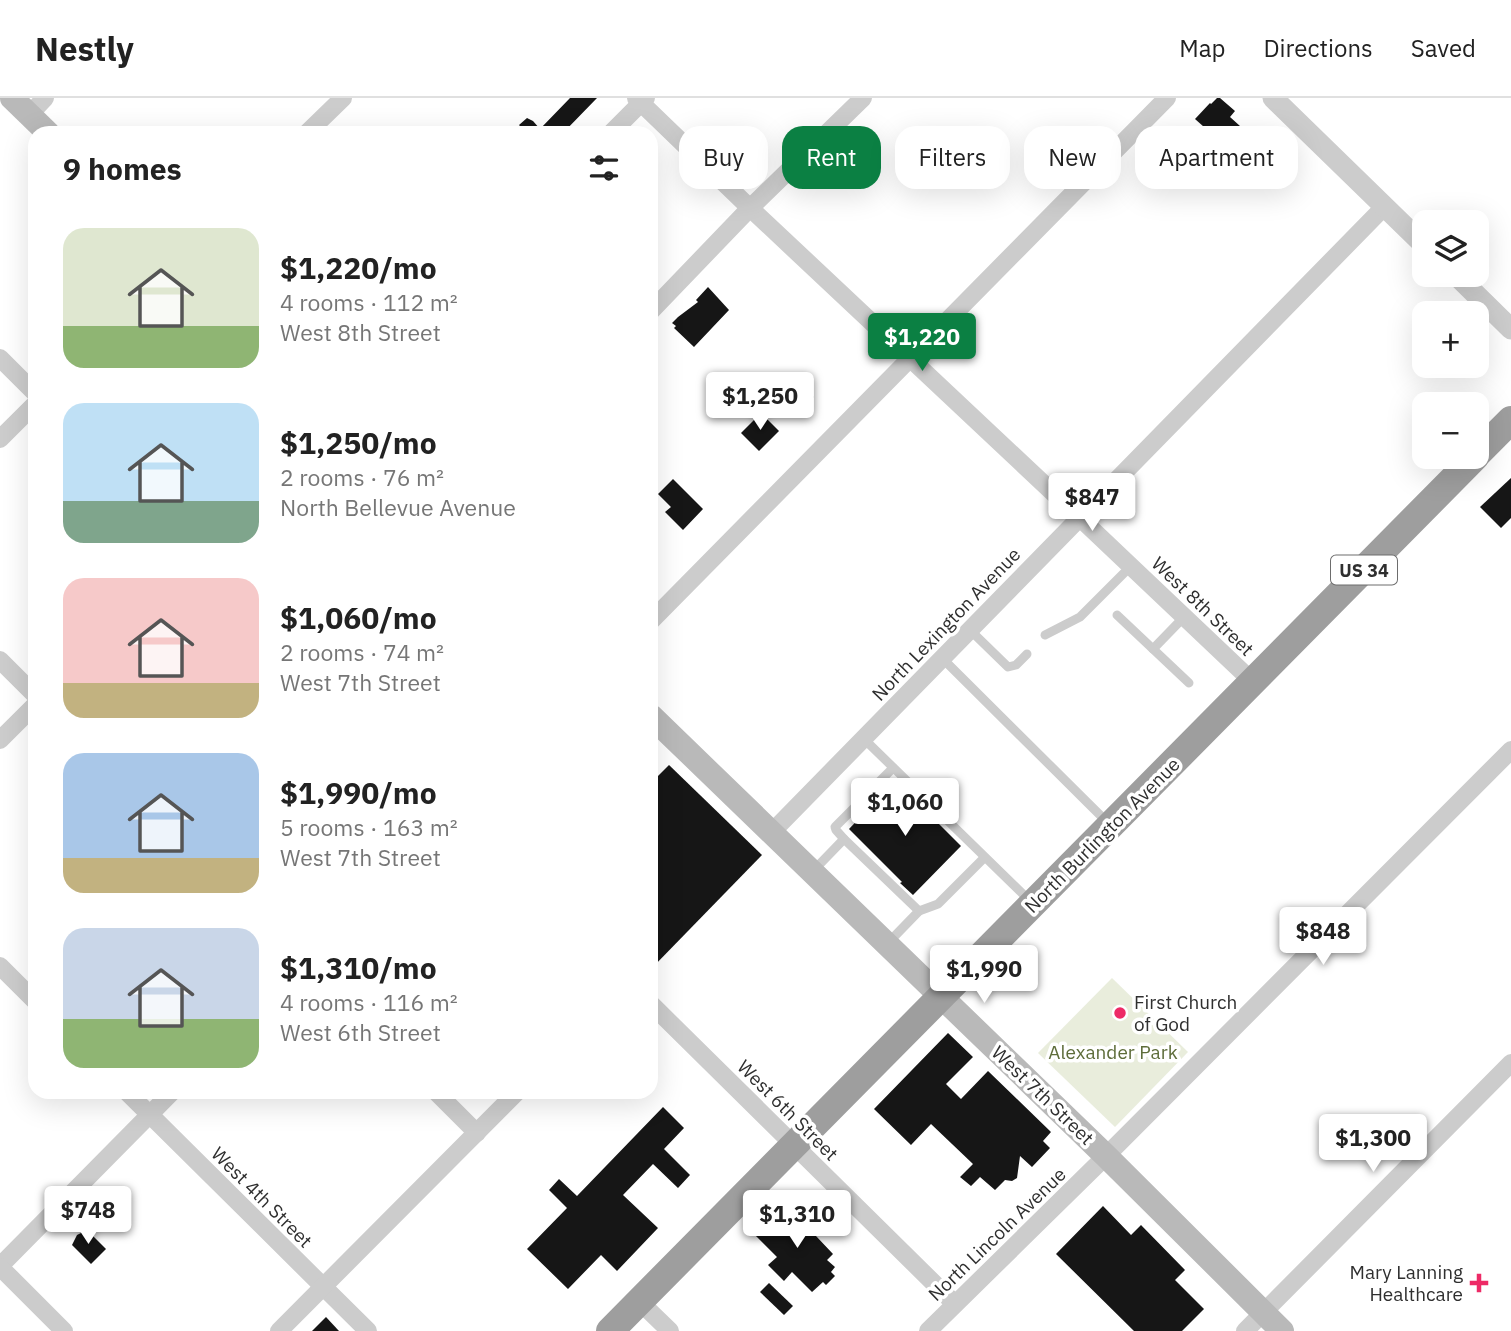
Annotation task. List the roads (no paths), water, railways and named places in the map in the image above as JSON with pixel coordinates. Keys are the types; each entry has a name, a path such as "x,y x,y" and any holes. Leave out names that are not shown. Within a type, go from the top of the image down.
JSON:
{"highway":[{"name":"North Burlington Avenue","path":"1489,443 1511,420"},
{"name":"North Burlington Avenue","path":"610,1331 1463,469"}],"main road":[{"path":"29,104 43,126"},
{"name":"West 7th Street","path":"658,723 1106,1156 1282,1331"}],"street":[{"path":"314,126 343,98"},
{"path":"658,304 750,208 863,98"},
{"path":"658,614 1167,98"},
{"path":"1273,98 1412,232"},
{"path":"617,126 641,100"},
{"name":"West 8th Street","path":"641,100 750,208 1253,682"},
{"name":"North Lexington Avenue","path":"772,832 1385,206"},
{"path":"1467,287 1511,329"},
{"path":"0,358 28,386"},
{"path":"0,439 28,411"},
{"path":"0,660 28,688"},
{"path":"0,740 28,712"},
{"name":"North Lincoln Avenue","path":"928,1331 1511,750"},
{"path":"0,966 28,993"},
{"name":"West 6th Street","path":"658,1011 955,1304"},
{"path":"1245,1331 1511,1063"},
{"name":"West 4th Street","path":"134,1099 368,1331"},
{"path":"64,1331 0,1267 165,1099"},
{"path":"443,1099 477,1133"},
{"path":"279,1331 510,1099"},
{"path":"639,1301 670,1331"}],"lane":[{"path":"1045,635 1080,617 1131,566"},
{"path":"1117,615 1189,683"},
{"path":"1153,649 1184,617"},
{"path":"970,630 1007,667 1016,665 1027,654"},
{"path":"942,658 1111,825"},
{"path":"863,738 1033,904"},
{"path":"873,788 893,768"},
{"path":"863,799 835,827 836,830 919,911"},
{"path":"813,872 844,839"},
{"path":"888,944 919,911 938,904 984,858"}],"place":[{"name":"First Church of God","path":"1120,1013"},
{"name":"Mary Lanning Healthcare","path":"1479,1283"}],"park label":[{"name":"Alexander Park","path":"1113,1052"}]}
